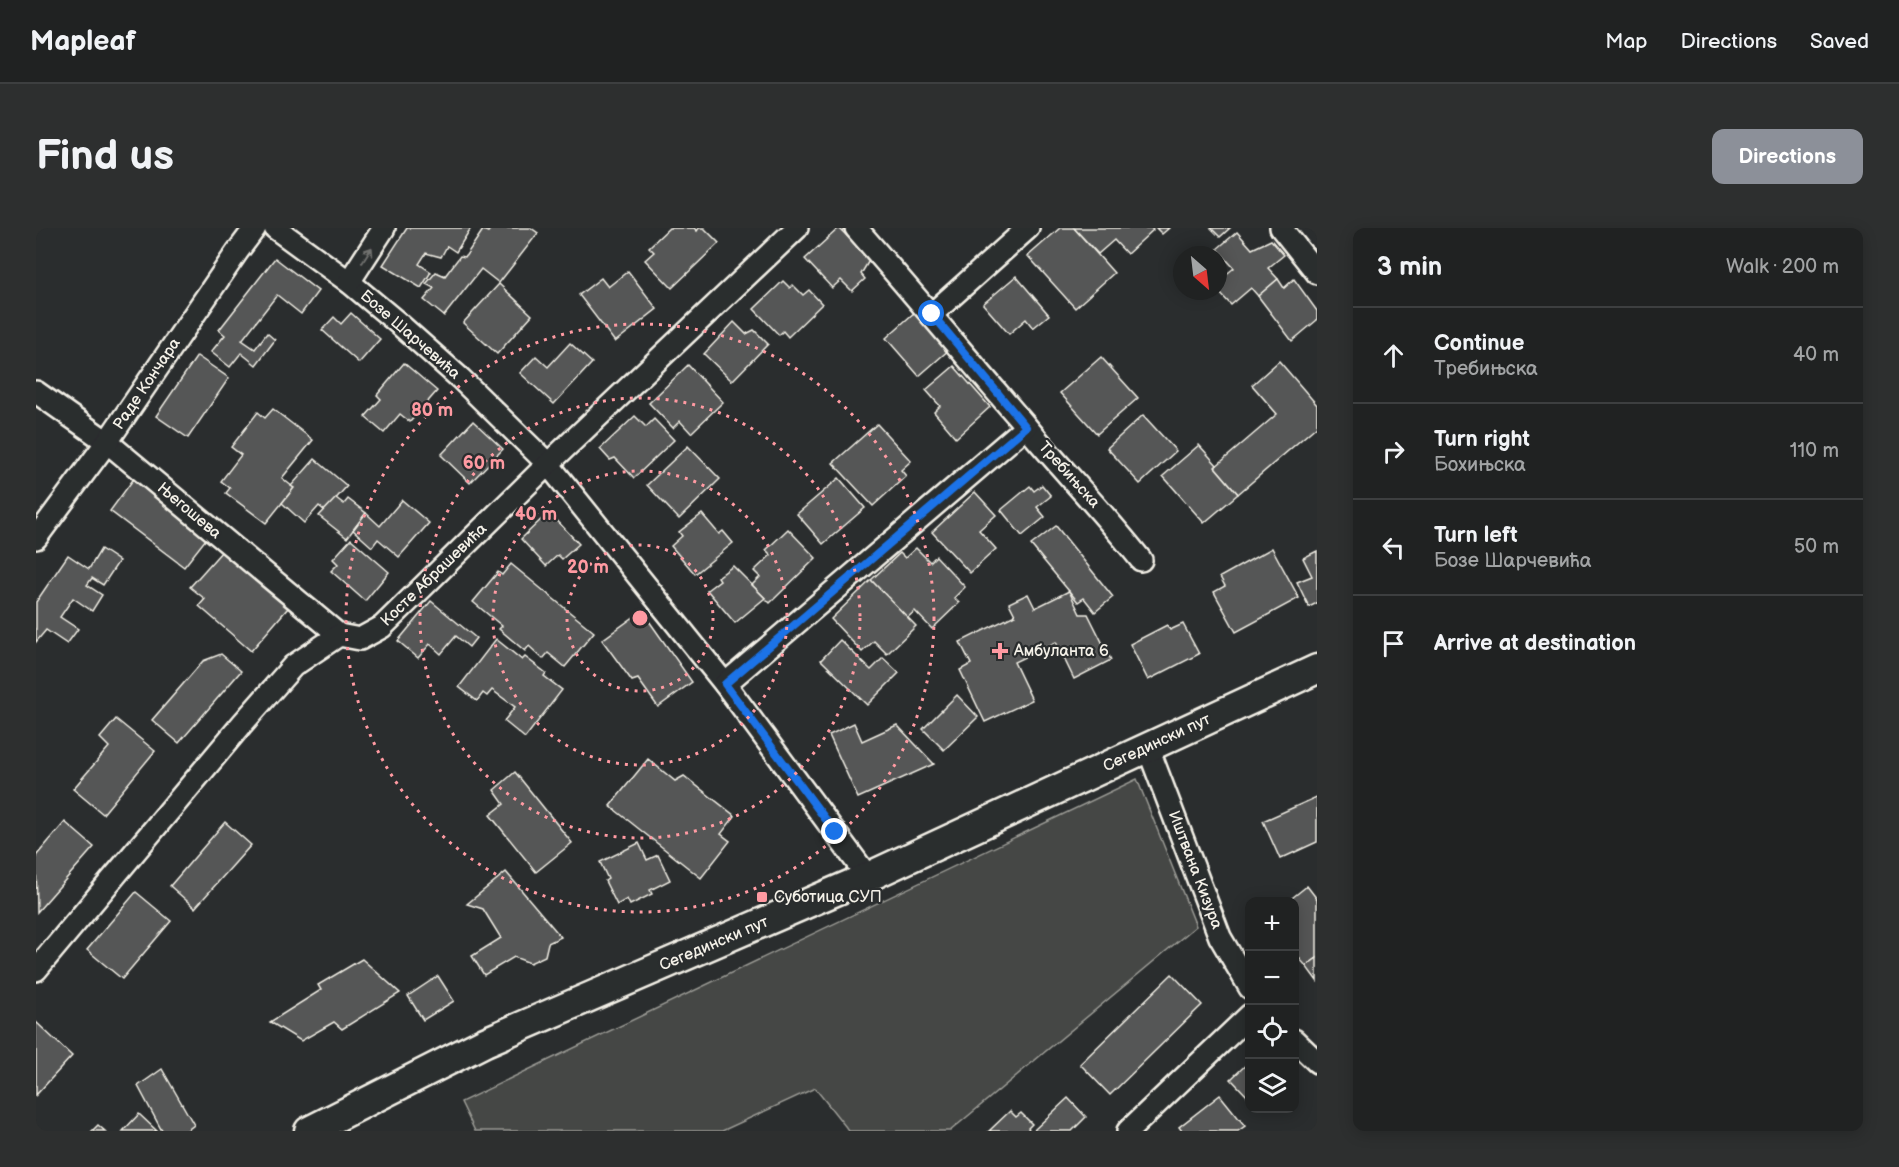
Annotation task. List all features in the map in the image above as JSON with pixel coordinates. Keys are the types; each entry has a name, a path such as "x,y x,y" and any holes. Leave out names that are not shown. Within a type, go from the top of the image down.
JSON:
{"main road":[{"name":"Сегедински пут","path":"309,1131 485,1042 868,878 1317,669"}],"street":[{"name":"Раде Кончара","path":"36,538 107,442 255,228"},
{"name":"Бозе Шарчевића","path":"275,228 349,282 461,379 548,464 725,684 868,878"},
{"path":"349,282 384,228"},
{"name":"Косте Абрашевића","path":"339,635 360,639 382,627 548,464 797,228"},
{"name":"Требињска","path":"856,228 932,314 1026,427 1106,516 1141,560"},
{"path":"932,314 1028,228"},
{"path":"1281,228 1317,273"},
{"name":"Његошева","path":"36,392 107,442 339,635"},
{"path":"725,684 1026,427"},
{"path":"36,970 293,666 339,635"},
{"name":"Иштвана Кизура","path":"1148,748 1221,938 1245,979"},
{"path":"1128,1131 1245,1020"},
{"path":"1299,1045 1317,1062"}],"shaded area":[{"path":"1137,779 1196,926 950,1131 849,1131 815,1088 722,1131 475,1131 461,1102"}],"building":[{"path":"407,228 471,228 456,252 447,246 441,257 426,253 419,264 431,272 421,288 383,265"},
{"path":"491,228 531,228 538,233 499,283 481,269 444,316 424,300 434,288 426,284 436,272 445,276 460,256 465,257 483,230 488,232"},
{"path":"669,228 694,228 697,231 699,228 704,228 719,243 672,288 645,260 654,252 649,247"},
{"path":"839,228 870,259 861,274 865,279 852,291 841,280 832,288 805,259"},
{"path":"1060,228 1074,228 1114,273 1075,308 1028,256"},
{"path":"1074,228 1151,228 1153,230 1127,254 1114,240 1098,254"},
{"path":"1156,228 1169,228 1162,234"},
{"path":"1211,228 1230,228 1220,237"},
{"path":"1237,232 1252,249 1271,240 1284,255 1268,268 1278,279 1258,296 1251,288 1231,305 1226,300 1227,274 1234,268 1227,260 1227,246 1221,246"},
{"path":"275,258 318,291 301,314 277,295 242,340 255,349 267,333 275,340 256,365 241,353 230,367 211,352 225,335 219,330"},
{"path":"628,271 657,309 615,342 579,295 601,278 608,287"},
{"path":"1016,276 1049,315 1033,328 1026,319 1009,334 983,304"},
{"path":"1278,279 1284,288 1294,279 1317,311 1317,320 1292,341 1258,296"},
{"path":"783,281 790,288 793,285 803,295 809,290 822,304 788,337 783,331 779,335 754,309"},
{"path":"499,284 532,315 497,354 463,323"},
{"path":"916,311 950,349 919,376 886,338"},
{"path":"351,313 380,339 359,363 322,330 334,317 341,324"},
{"path":"734,322 746,334 754,330 768,344 732,381 704,354"},
{"path":"570,343 592,363 554,404 520,373 536,356 548,367"},
{"path":"197,356 229,378 188,438 156,416"},
{"path":"1101,357 1138,398 1097,434 1060,393"},
{"path":"1279,361 1317,405 1317,426 1238,494 1215,467 1277,414 1252,385"},
{"path":"404,363 437,391 410,422 400,414 384,433 365,417 381,399 377,395"},
{"path":"688,365 723,402 691,433 680,421 673,428 649,403"},
{"path":"954,366 990,407 956,438 934,412 940,406 926,390"},
{"path":"273,409 313,440 282,478 294,488 266,523 226,493 230,488 221,481 241,455 231,447 258,412 265,418"},
{"path":"1143,415 1176,451 1140,484 1107,448"},
{"path":"635,416 646,427 654,419 674,440 634,478 615,458 610,460 600,449"},
{"path":"473,421 503,449 470,483 441,455"},
{"path":"877,424 911,461 901,470 906,476 873,506 833,463"},
{"path":"1199,445 1238,494 1204,523 1163,476"},
{"path":"688,446 720,479 679,519 647,485"},
{"path":"315,459 347,486 325,511 319,506 304,523 282,503 294,488 291,486"},
{"path":"135,477 210,534 184,567 110,511"},
{"path":"839,478 865,508 823,544 797,514"},
{"path":"1042,485 1051,496 1037,507 1045,517 1022,536 1001,510 1030,486 1034,491"},
{"path":"975,492 996,515 979,530 996,549 970,573 932,532"},
{"path":"336,498 344,504 348,499 366,513 347,538 319,516"},
{"path":"402,500 429,523 399,557 378,539 372,547 353,530 366,513 380,526"},
{"path":"549,512 579,544 562,559 558,555 546,566 521,539"},
{"path":"702,514 719,534 723,531 733,543 695,574 671,546 682,536 679,532"},
{"path":"1056,526 1113,597 1095,612 1084,598 1078,602 1031,545"},
{"path":"788,529 816,558 770,603 752,585 760,577 754,571 771,555 766,550"},
{"path":"351,539 389,572 365,601 331,571 338,564 333,559"},
{"path":"916,548 930,562 936,556 965,587 954,598 959,603 932,629 915,611 907,618 871,580 900,553 905,558"},
{"path":"1272,548 1299,598 1236,632 1214,592 1225,586 1220,577"},
{"path":"101,549 119,561 103,585 92,578 87,585 102,595 92,611 73,598 60,617 78,629 67,644 46,630 36,642 36,602 68,555 89,569"},
{"path":"222,551 288,608 251,651 199,606 205,599 190,587"},
{"path":"1317,551 1317,603 1309,607 1297,582 1312,576 1303,558"},
{"path":"511,564 594,632 565,667 548,653 543,659 529,646 525,651 499,629 502,626 473,602 498,572 502,575"},
{"path":"733,566 765,598 735,623 707,590 720,580 718,577"},
{"path":"871,580 916,626 887,654 874,641 862,652 831,619"},
{"name":"Амбуланта 6","path":"1069,591 1080,614 1088,614 1111,660 1074,679 1056,642 1014,662 1032,700 985,722 960,670 971,664 960,642 1015,615 1009,603 1028,594 1035,608"},
{"path":"431,601 476,638 469,647 456,636 441,654 430,644 418,658 398,641"},
{"path":"642,611 692,682 658,707 638,679 632,681 602,640"},
{"path":"1183,624 1199,654 1148,680 1130,644 1167,625 1170,630"},
{"path":"496,639 522,660 525,657 546,673 544,676 562,690 525,738 504,721 515,707 492,690 487,696 483,693 477,701 459,687"},
{"path":"840,640 871,670 883,658 899,673 867,705 821,660"},
{"path":"221,654 241,671 179,743 152,720 203,661"},
{"path":"957,695 978,717 944,750 923,729"},
{"path":"116,719 155,751 103,814 73,789 109,747 100,738"},
{"path":"854,723 862,741 897,725 934,764 858,798 829,735"},
{"path":"648,759 675,781 684,776 735,816 721,834 730,841 701,878 610,806"},
{"path":"515,772 572,843 536,872 490,815 504,804 494,790"},
{"path":"1317,797 1317,842 1280,859 1263,821"},
{"path":"65,822 94,847 37,912 36,856"},
{"path":"225,822 251,845 195,908 170,886"},
{"path":"639,843 647,860 658,855 670,880 650,890 652,894 630,905 627,899 617,905 605,881 608,879 600,862"},
{"path":"506,872 561,937 548,943 545,956 530,963 514,957 484,975 472,956 501,938 483,909 467,904"},
{"path":"1307,886 1317,899 1317,958 1306,966 1299,958 1299,897 1293,897"},
{"path":"136,892 171,921 122,979 87,950"},
{"path":"1317,958 1317,981 1306,966"},
{"path":"362,959 400,993 342,1029 334,1022 301,1041 270,1022 321,990 318,985"},
{"path":"1172,974 1202,1005 1110,1095 1080,1064"},
{"path":"438,976 454,1001 423,1020 408,996"},
{"path":"36,1022 72,1056 36,1095"},
{"path":"1245,1066 1245,1094 1231,1079"},
{"path":"162,1069 194,1125 186,1131 162,1131 138,1086"},
{"path":"1220,1095 1245,1126 1238,1131 1182,1131 1179,1127"},
{"path":"1068,1098 1086,1117 1072,1131 1034,1130"},
{"path":"1010,1111 1016,1117 1021,1113 1032,1124 1028,1128 1030,1131 989,1131"},
{"path":"139,1114 157,1131 123,1131"},
{"path":"98,1125 105,1131 92,1131"}],"place":[{"name":"Амбуланта 6","path":"1000,651"},
{"name":"Суботица СУП","path":"762,897"}],"route":[{"path":"835,832 725,684 1026,427 932,314"}]}
